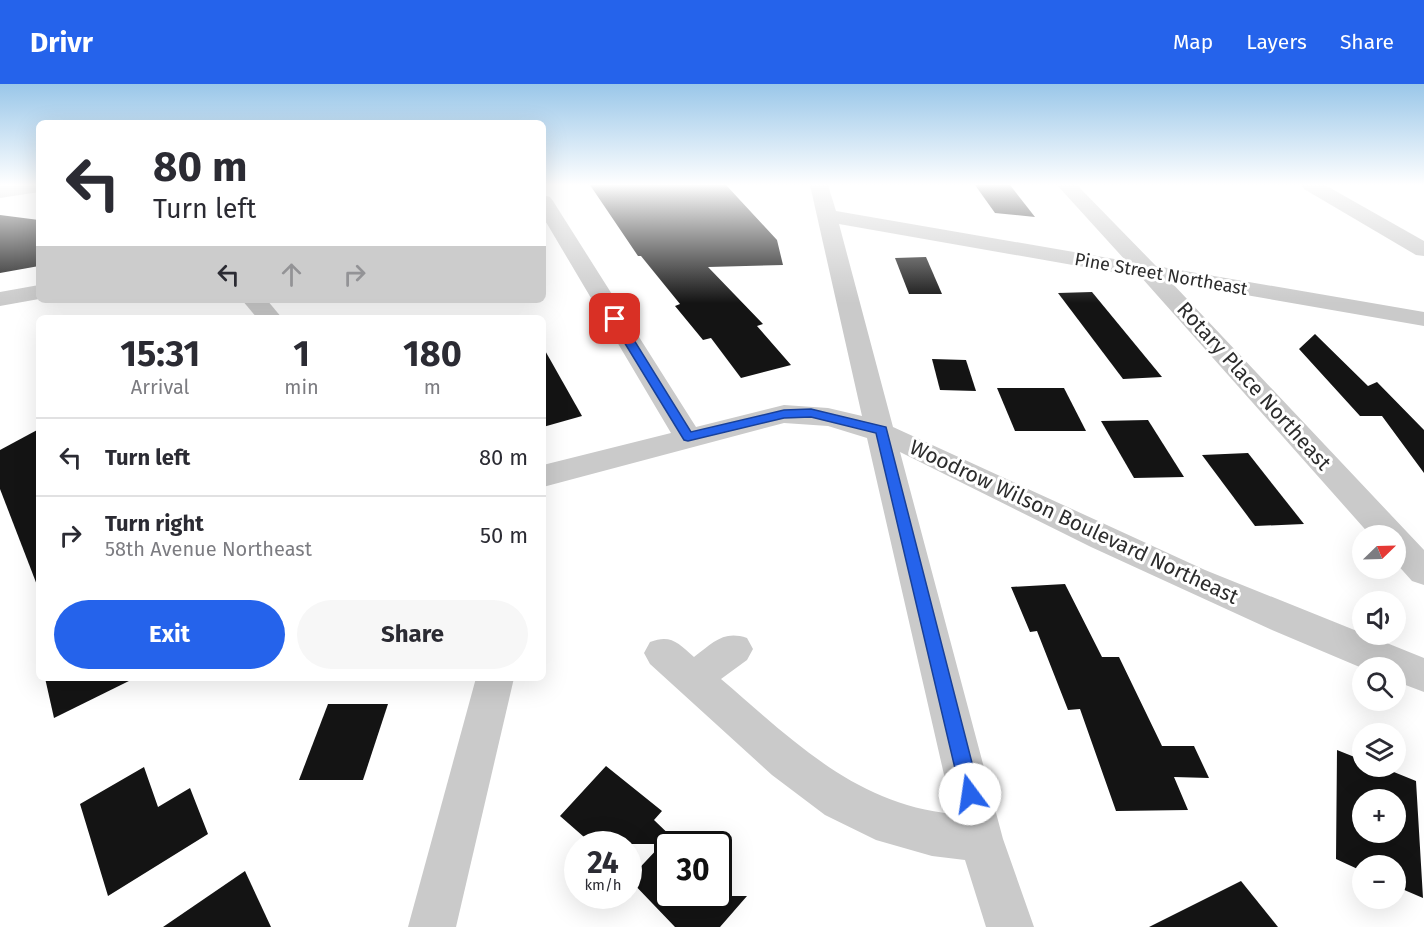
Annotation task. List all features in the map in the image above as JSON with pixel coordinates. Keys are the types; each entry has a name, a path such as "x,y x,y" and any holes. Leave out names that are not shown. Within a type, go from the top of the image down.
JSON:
{"street":[{"path":"557,224 688,437"},
{"path":"829,224 981,839 1010,927"},
{"name":"Pine Street Northeast","path":"876,224 1424,319"},
{"name":"Rotary Place Northeast","path":"1104,224 1380,525"},
{"path":"1379,224 1424,250"},
{"path":"0,299 36,293"},
{"path":"257,303 267,315"},
{"name":"Woodrow Wilson Boulevard Northeast","path":"546,475 784,414 811,413 881,430 1057,517 1200,583 1344,645 1424,675"},
{"path":"1406,552 1424,572"},
{"path":"734,649 678,666 787,761 840,800 876,818 932,834 981,839"},
{"path":"432,927 494,681"}],"building":[{"path":"0,224 36,224 36,267 0,273"},
{"path":"617,224 762,224 777,240 783,265 708,267 763,324 757,326 791,365 741,378 711,338 703,340 675,306 680,304 641,256 638,256"},
{"path":"926,257 942,294 909,294 895,258"},
{"path":"1092,292 1162,377 1123,379 1058,293"},
{"path":"1315,334 1368,386 1377,382 1424,430 1424,473 1382,416 1360,416 1299,349"},
{"path":"546,352 582,416 546,426"},
{"path":"932,359 966,360 976,391 940,390"},
{"path":"997,388 1064,388 1086,431 1015,431"},
{"path":"1148,420 1184,477 1134,478 1101,421"},
{"path":"36,431 36,582 0,489 0,450"},
{"path":"1248,453 1304,524 1255,526 1202,455"},
{"path":"1065,584 1102,657 1119,657 1162,746 1194,746 1209,778 1174,777 1188,810 1116,811 1080,709 1068,710 1037,631 1030,632 1011,587"},
{"path":"46,681 129,681 54,718"},
{"path":"328,704 388,704 363,780 299,780"},
{"path":"1337,750 1352,756 1352,777 1406,777 1416,781 1423,898 1406,891 1406,855 1352,855 1352,866 1336,859"},
{"path":"606,766 662,811 654,820 665,831 654,831 654,844 642,844 642,831 577,831 560,816"},
{"path":"144,767 158,807 190,788 208,834 108,896 80,804"},
{"path":"654,852 654,905 642,893 642,865"},
{"path":"245,871 271,927 163,927"},
{"path":"1241,881 1278,927 1149,927"},
{"path":"732,896 747,896 720,927 675,927 658,909 732,909"}],"route":[{"path":"615,319 688,437 784,414 811,413 881,430 970,794"}]}
